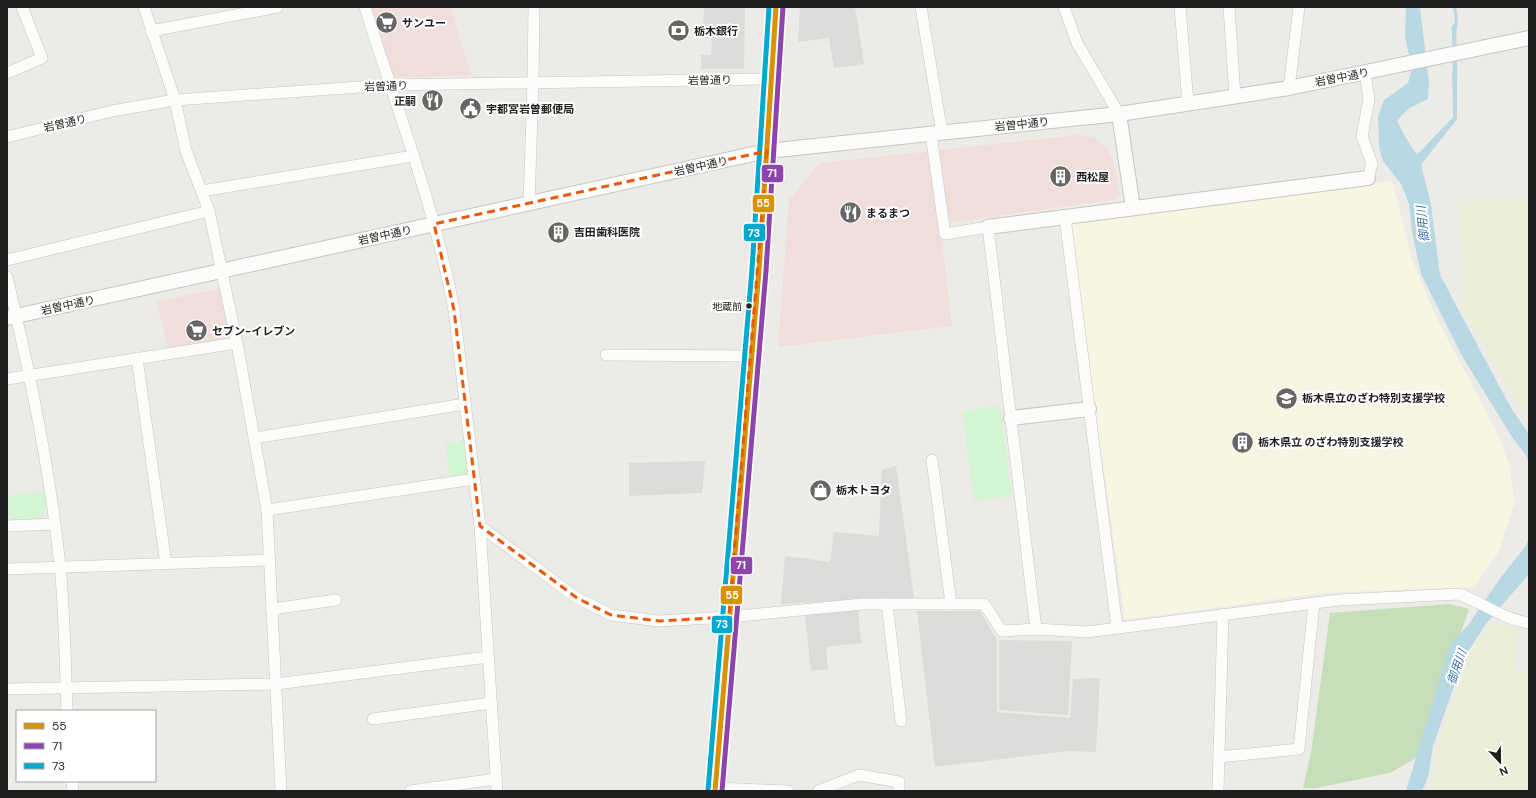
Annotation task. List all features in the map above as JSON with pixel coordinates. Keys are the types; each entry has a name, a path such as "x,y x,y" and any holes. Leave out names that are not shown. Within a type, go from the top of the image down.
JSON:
{"main road":[{"path":"715,790 767,152 770,79 776,7"}],"street":[{"path":"7,72 42,58 22,7"},
{"path":"144,7 175,100 186,151 209,211 237,343 267,510 280,791"},
{"path":"151,31 278,7"},
{"path":"364,7 434,224 454,310 480,526 497,791"},
{"path":"529,204 534,83 534,7"},
{"path":"921,7 936,133 945,234 988,227 1368,178 1372,164 1362,136 1369,99 1365,72"},
{"path":"1064,7 1077,43 1119,114 1133,208"},
{"path":"1180,7 1188,104"},
{"path":"1229,7 1235,97"},
{"path":"1289,88 1299,7"},
{"name":"岩曽中通り","path":"12,317 767,152 1119,114 1235,97 1289,88 1529,38"},
{"name":"岩曽通り","path":"7,137 112,112 175,100 389,85 770,79"},
{"path":"202,191 413,156"},
{"path":"7,260 209,211"},
{"path":"1065,217 1117,628"},
{"path":"988,227 1036,629"},
{"path":"7,277 12,317 29,376 50,488 55,524 60,567 67,710"},
{"path":"7,379 237,343"},
{"path":"606,355 751,356"},
{"path":"137,358 166,564"},
{"path":"254,438 465,404"},
{"path":"1011,418 1089,409"},
{"path":"932,460 951,604"},
{"path":"267,510 474,479"},
{"path":"7,526 55,524"},
{"path":"480,526 577,598 611,615 659,621 729,617 863,604 984,604 1002,631 1036,629 1087,632 1340,600 1459,594 1496,613 1529,623"},
{"path":"7,569 270,560"},
{"path":"272,609 336,600"},
{"path":"1219,757 1299,749 1314,603"},
{"path":"887,604 901,721"},
{"path":"1218,791 1223,614"},
{"path":"7,689 276,684 488,657"},
{"path":"373,719 491,703"},
{"path":"818,791 859,775 899,782 899,791"},
{"path":"410,791 496,779"},
{"path":"715,790 788,791"}],"highlighted area":[{"path":"767,151 729,617 659,621 611,615 577,598 480,526 454,310 434,224"}],"shaded area":[{"path":"369,7 450,7 471,75 392,78"},
{"path":"704,7 745,7 744,69 701,69 701,55 711,55 712,39 703,38"},
{"path":"800,7 855,7 864,64 834,68 829,38 798,42"},
{"path":"1078,135 1094,138 1107,147 1113,161 1120,194 1113,200 940,224 952,326 778,347 789,200 820,163"},
{"name":"栃木県立のざわ特別支援学校","path":"1392,181 1412,259 1436,317 1496,430 1509,464 1515,503 1498,553 1474,587 1323,593 1125,620 1068,217"},
{"path":"1529,198 1529,422 1462,310 1460,201"},
{"path":"221,288 231,336 228,340 168,349 157,302"},
{"path":"705,461 702,493 629,496 629,463"},
{"path":"896,466 914,598 781,604 785,556 830,562 834,532 879,536 882,470"},
{"path":"858,608 861,643 826,647 828,669 811,671 805,614"},
{"path":"917,611 980,611 997,640 997,712 1070,718 1073,679 1100,678 1096,752 1067,751 935,767"},
{"path":"1492,622 1520,629 1514,671 1529,673 1529,791 1431,791 1436,749 1471,649"},
{"path":"999,640 1072,641 1068,715 999,710"}],"green space":[{"path":"1000,406 1012,496 974,501 962,411"},
{"path":"466,440 470,469 466,475 450,477 445,444"},
{"path":"45,490 46,511 43,515 34,520 9,519 7,497"},
{"path":"1449,604 1469,609 1418,757 1390,773 1316,788 1303,788 1311,753 1330,613"}],"water":[{"name":"御用川","path":"1406,7 1420,7 1429,82 1428,99 1408,109 1397,121 1417,155 1453,117 1452,70 1457,69 1457,119 1421,165 1431,204 1440,275 1511,408 1529,434 1529,463 1525,454 1512,437 1462,356 1421,274 1412,232 1409,204 1401,184 1383,161 1379,148 1378,116 1384,100 1408,83 1412,68 1405,37"},
{"path":"1453,7 1456,7 1458,19 1456,33 1452,34 1455,19"},
{"name":"御用川","path":"1529,538 1529,574 1485,625 1464,658 1433,746 1428,777 1422,791 1406,791 1450,645 1469,624 1501,577 1525,547"}],"waterway":[{"path":"1454,27 1455,74"}],"transit line":[{"name":"73","path":"708,790 752,269 769,7"},
{"name":"55","path":"715,791 759,270 776,7"},
{"name":"71","path":"722,791 766,271 783,7"}],"place":[{"name":"サンユー","path":"387,23"},
{"name":"栃木銀行","path":"679,31"},
{"name":"正嗣","path":"432,101"},
{"name":"宇都宮岩曽郵便局","path":"471,109"},
{"name":"西松屋","path":"1060,177"},
{"name":"まるまつ","path":"850,213"},
{"name":"吉田歯科医院","path":"558,232"},
{"name":"地蔵前","path":"749,306"},
{"name":"セブン-イレブン","path":"197,331"},
{"name":"栃木県立のざわ特別支援学校","path":"1286,398"},
{"name":"栃木県立 のざわ特別支援学校","path":"1243,442"},
{"name":"栃木トヨタ","path":"821,490"}]}
